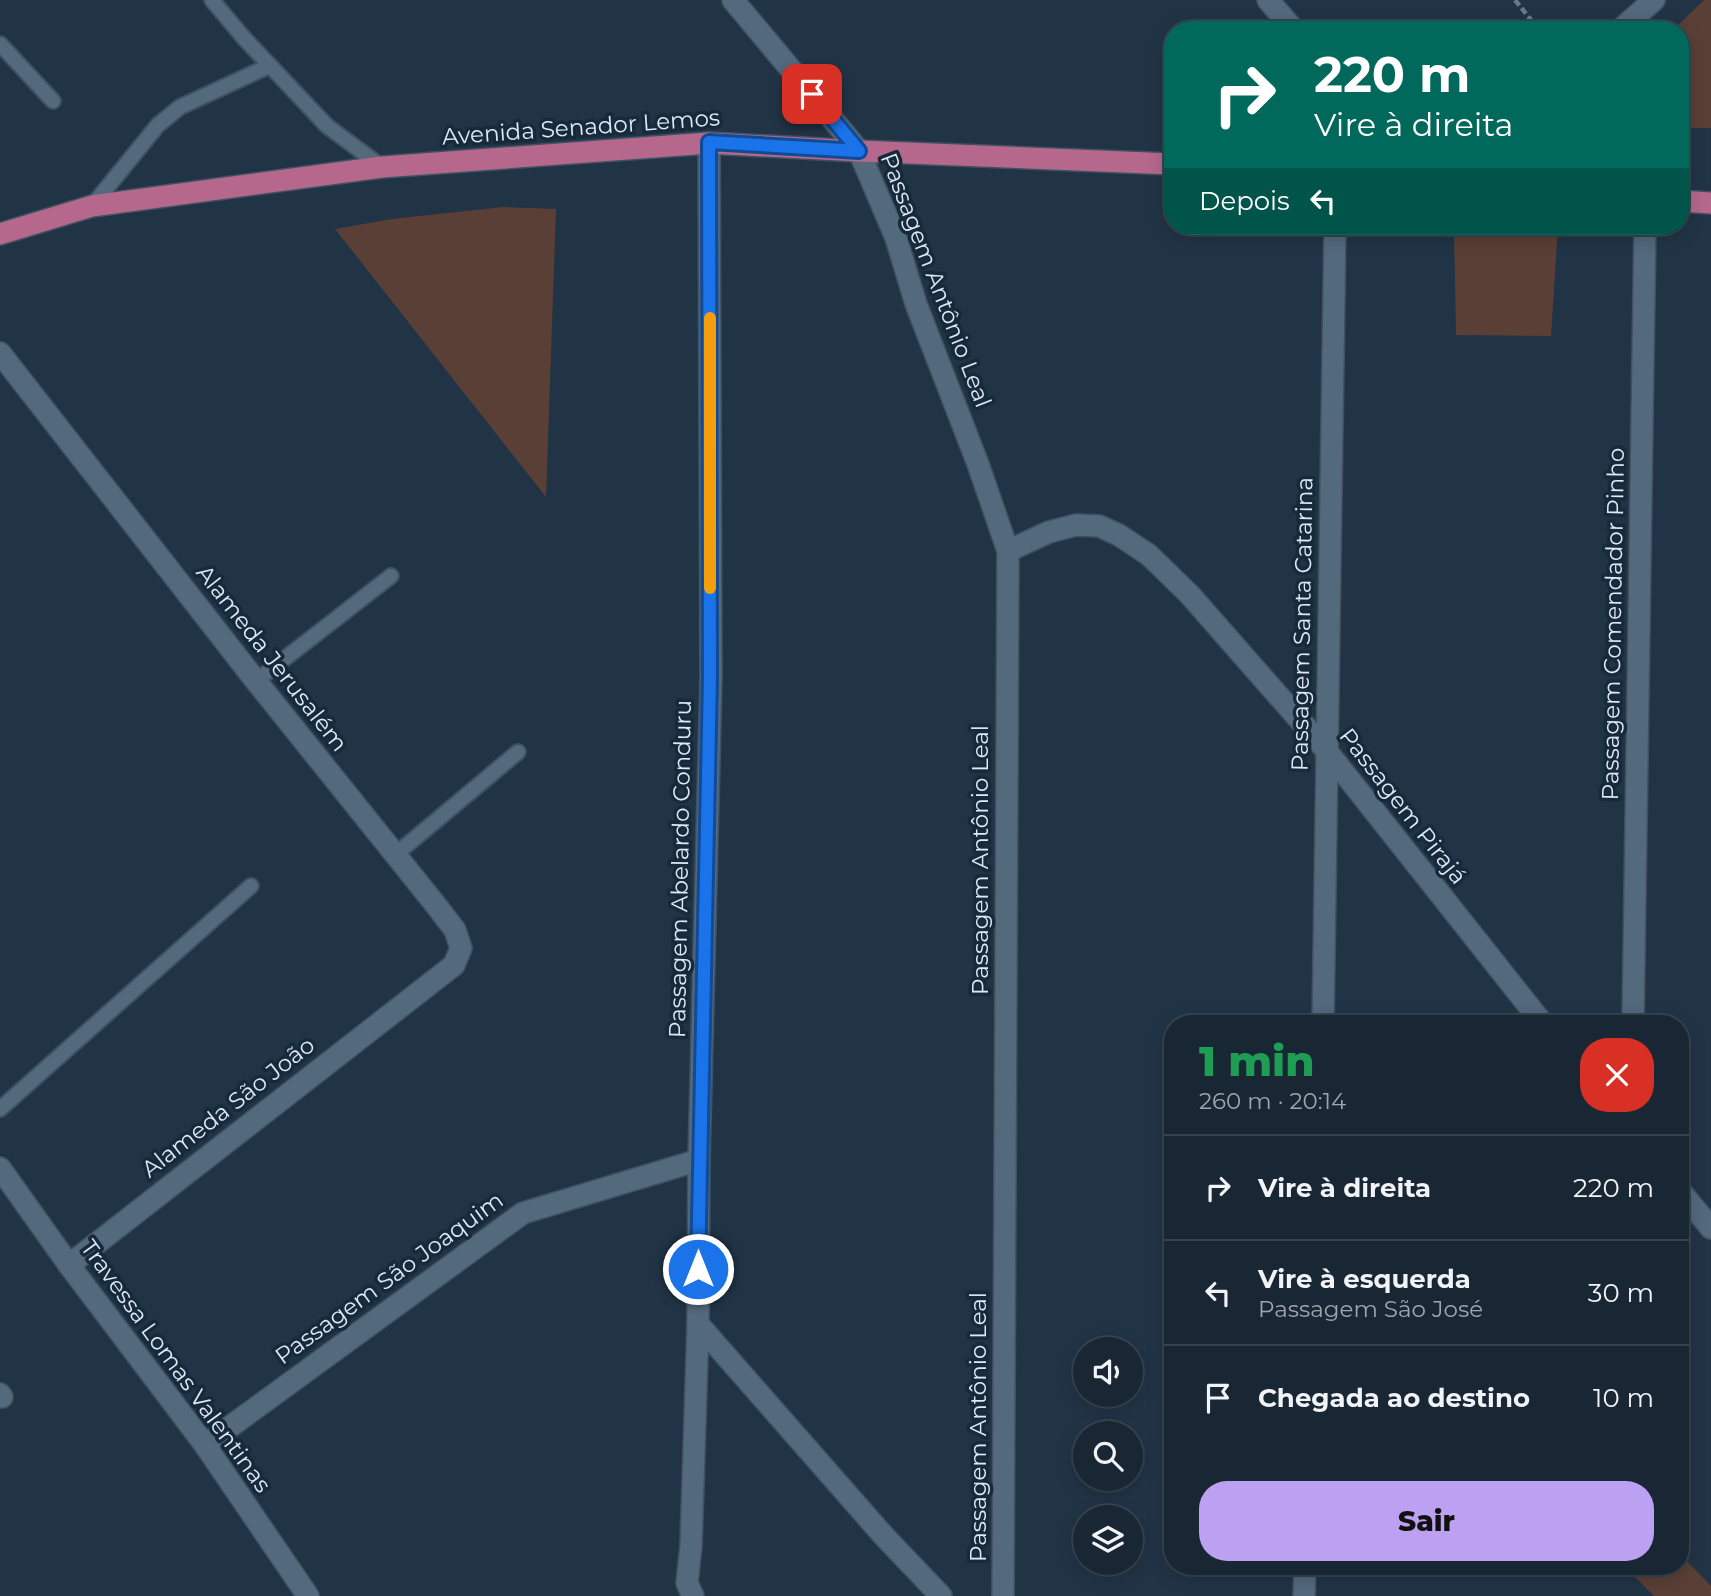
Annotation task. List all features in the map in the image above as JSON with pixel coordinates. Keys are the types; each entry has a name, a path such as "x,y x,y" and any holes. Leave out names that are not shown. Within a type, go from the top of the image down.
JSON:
{"main road":[{"name":"Avenida Senador Lemos","path":"0,234 92,206 382,167 709,142 1164,164"},
{"path":"1689,202 1711,203"}],"street":[{"name":"Passagem Antônio Leal","path":"733,0 859,151 896,239 916,304 978,464 1008,551 1003,1596"},
{"path":"1268,0 1286,21"},
{"path":"1630,21 1654,0"},
{"name":"Passagem Abelardo Conduru","path":"693,1596 687,1583 691,1546 698,1324 710,678 709,142"},
{"name":"Passagem Santa Catarina","path":"1322,1015 1335,235"},
{"name":"Passagem Comendador Pinho","path":"1633,1015 1645,235"},
{"name":"Alameda Jerusalém","path":"0,353 455,930 461,948 454,965 420,991"},
{"name":"Passagem Pirajá","path":"1008,551 1049,532 1076,525 1099,526 1149,555 1189,595 1326,750 1536,1015"},
{"name":"Alameda São João","path":"69,1265 420,991"},
{"name":"Passagem São Joaquim","path":"205,1445 523,1213 699,1160"},
{"name":"Travessa Lomas Valentinas","path":"0,1168 69,1265 205,1445 308,1596"},
{"path":"1689,1202 1711,1228"},
{"path":"698,1324 883,1535 941,1596"},
{"path":"1304,1596 1305,1575"}],"lane":[{"path":"212,0 327,126 382,167"},
{"path":"0,44 53,101"},
{"path":"92,206 158,125 180,107 270,66"},
{"path":"256,681 391,576"},
{"path":"395,855 518,752"},
{"path":"0,1109 251,886"}],"path":[{"path":"1515,0 1532,21"}],"building":[{"path":"1704,0 1711,0 1711,128 1689,128 1689,21 1682,21"},
{"path":"503,207 556,209 546,497 335,229 392,219"},
{"path":"1454,235 1557,235 1551,336 1456,335"},
{"path":"1689,1563 1711,1586 1711,1596 1654,1596 1633,1575 1689,1575"}],"slow traffic":[{"path":"710,318 710,588"}],"route":[{"path":"698,1269 710,678 709,142 859,151 812,94"}]}
